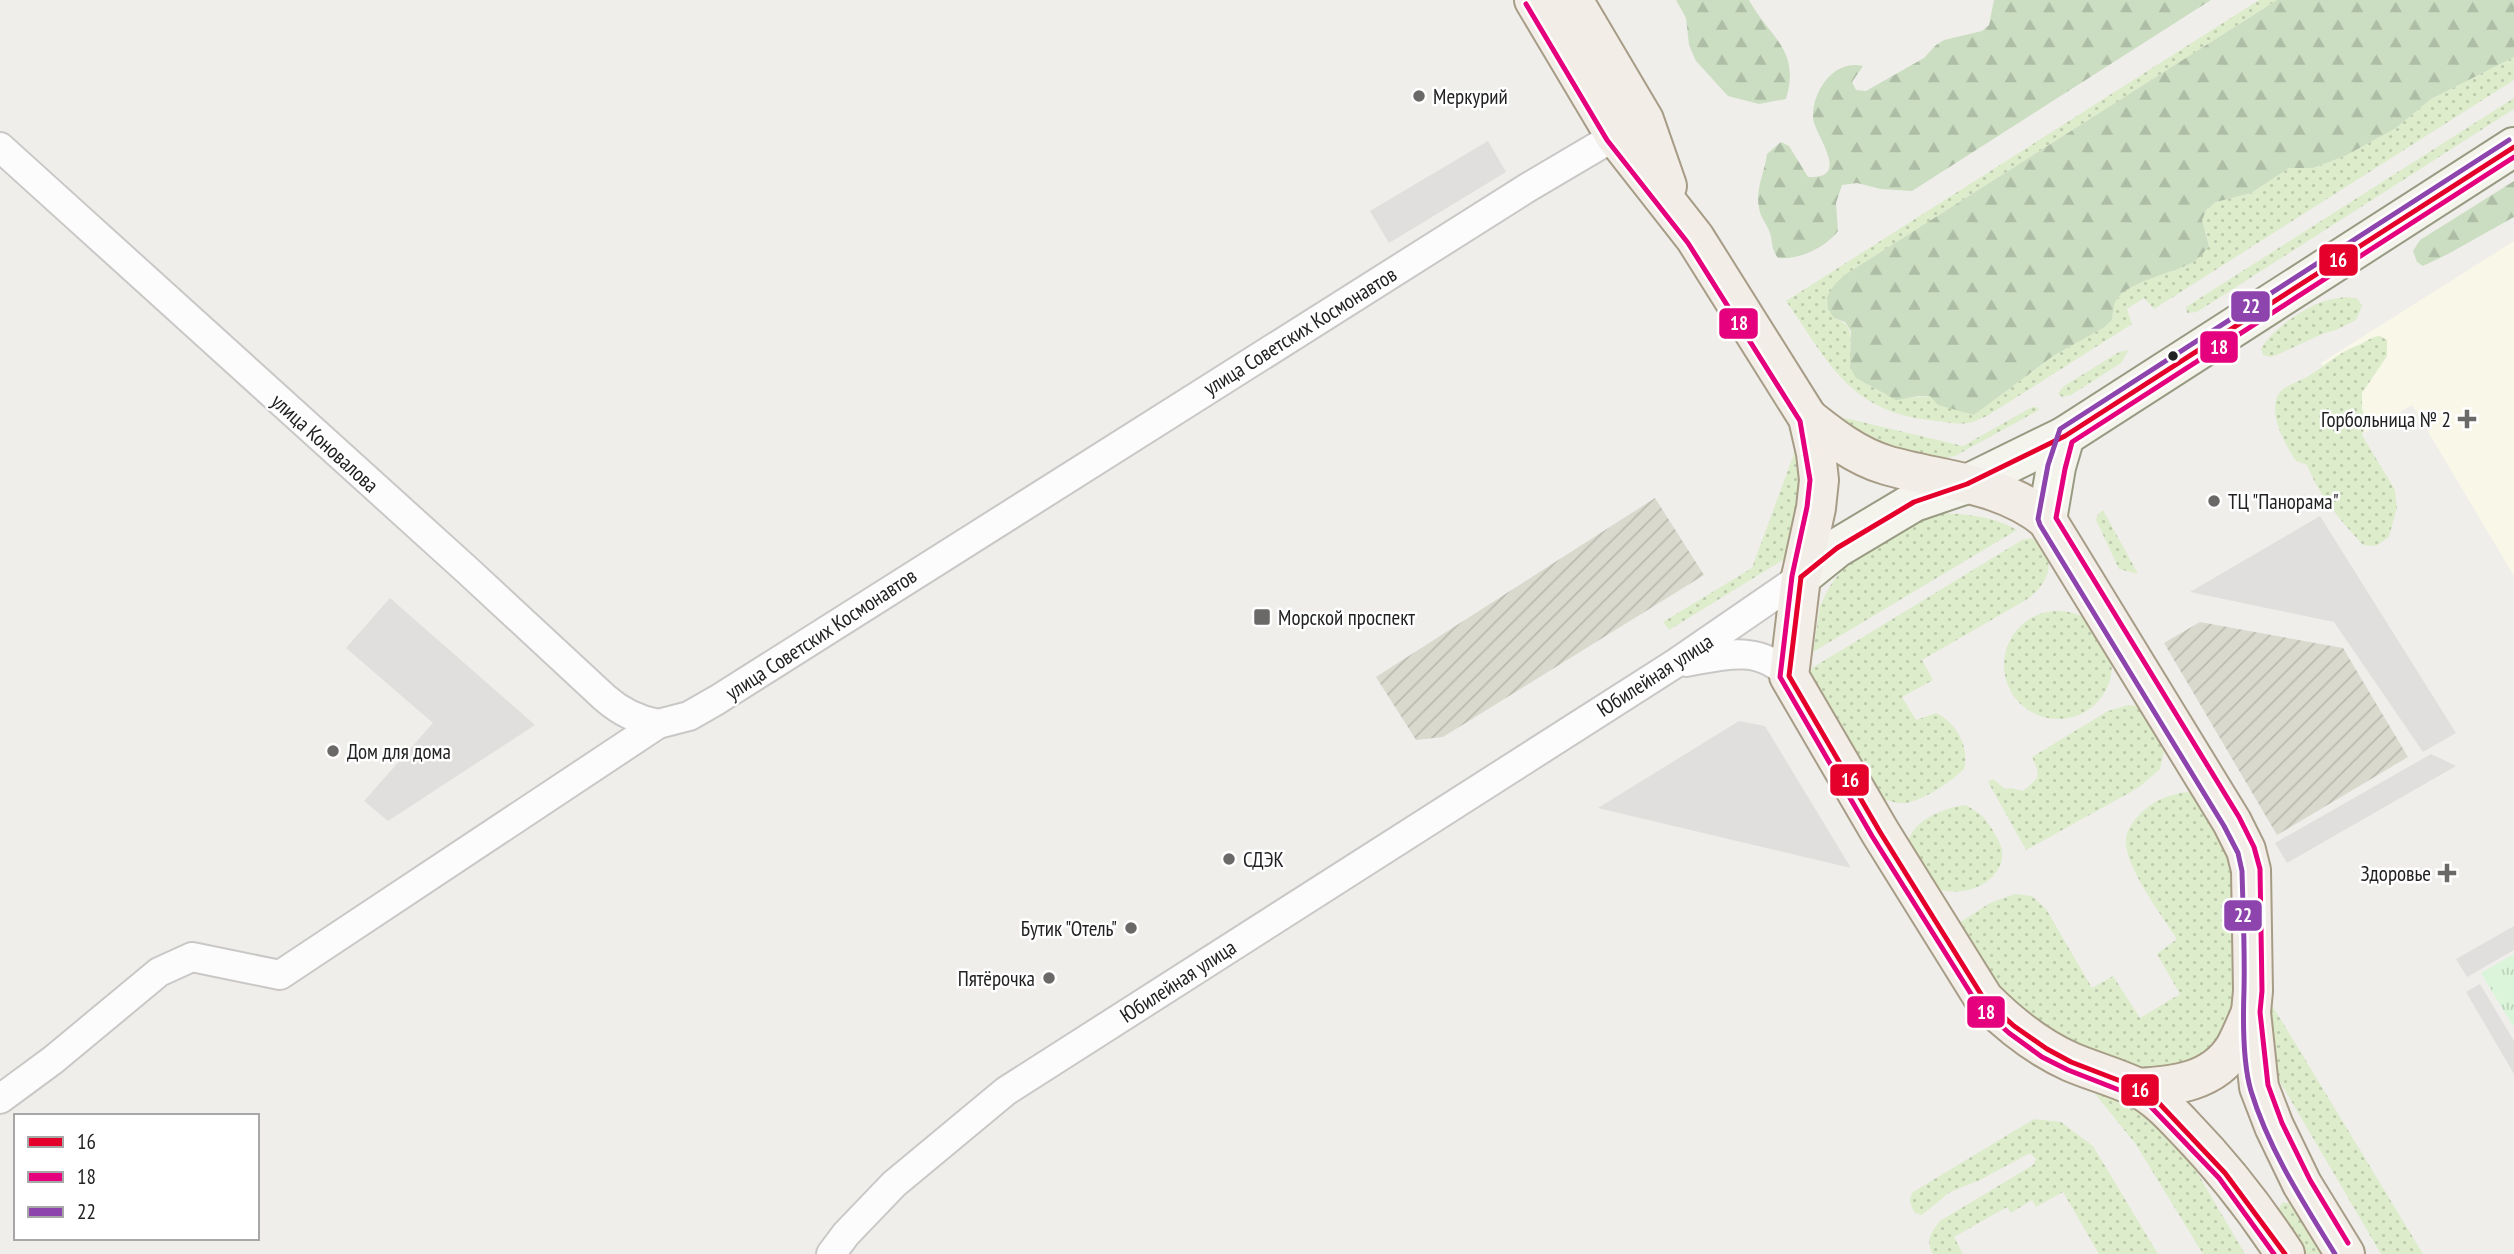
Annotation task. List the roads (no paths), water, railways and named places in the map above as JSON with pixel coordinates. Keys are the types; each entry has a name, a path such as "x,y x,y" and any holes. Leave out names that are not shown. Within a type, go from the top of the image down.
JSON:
{"main road":[{"path":"1534,0 1629,128"},
{"path":"1573,0 1629,128 1676,212 1808,418 1837,442 1863,456 1885,465 1967,484 2029,504 2047,520 2227,812 2246,849 2251,870 2251,1012 2259,1087 2302,1184 2344,1254"},
{"name":"Юбилейная улица","path":"1801,577 1837,548 1914,502 1967,484 2065,436 2514,147"},
{"path":"1808,418 1819,480 1816,508 1801,577 1789,676 1887,843 1984,999 2006,1021 2053,1053 2137,1088 2167,1110 2213,1156 2258,1212 2285,1254"},
{"path":"2047,520 2056,467 2065,436"},
{"path":"2137,1088 2169,1086 2200,1078 2234,1049 2251,1012"},
{"path":"2258,1212 2263,1196 2281,1185 2302,1184"}],"street":[{"name":"улица Советских Космонавтов","path":"0,1099 53,1060 159,972 192,957 280,975 658,724 688,716 717,700 1527,188 1629,128"},
{"name":"улица Коновалова","path":"0,147 605,698 638,720 658,724"},
{"name":"Юбилейная улица","path":"831,1254 846,1234 894,1184 1006,1091 1676,663 1801,577"},
{"path":"1676,663 1734,653 1776,663 1789,676"}],"place":[{"name":"Меркурий","path":"1419,96"},
{"name":"Горбольница № 2","path":"2467,419"},
{"name":"ТЦ \"Панорама\"","path":"2214,501"},
{"name":"Морской проспект","path":"1262,617"},
{"name":"Дом для дома","path":"333,751"},
{"name":"СДЭК","path":"1229,859"},
{"name":"Здоровье","path":"2447,873"},
{"name":"Бутик \"Отель\"","path":"1131,928"},
{"name":"Пятёрочка","path":"1049,978"}]}
